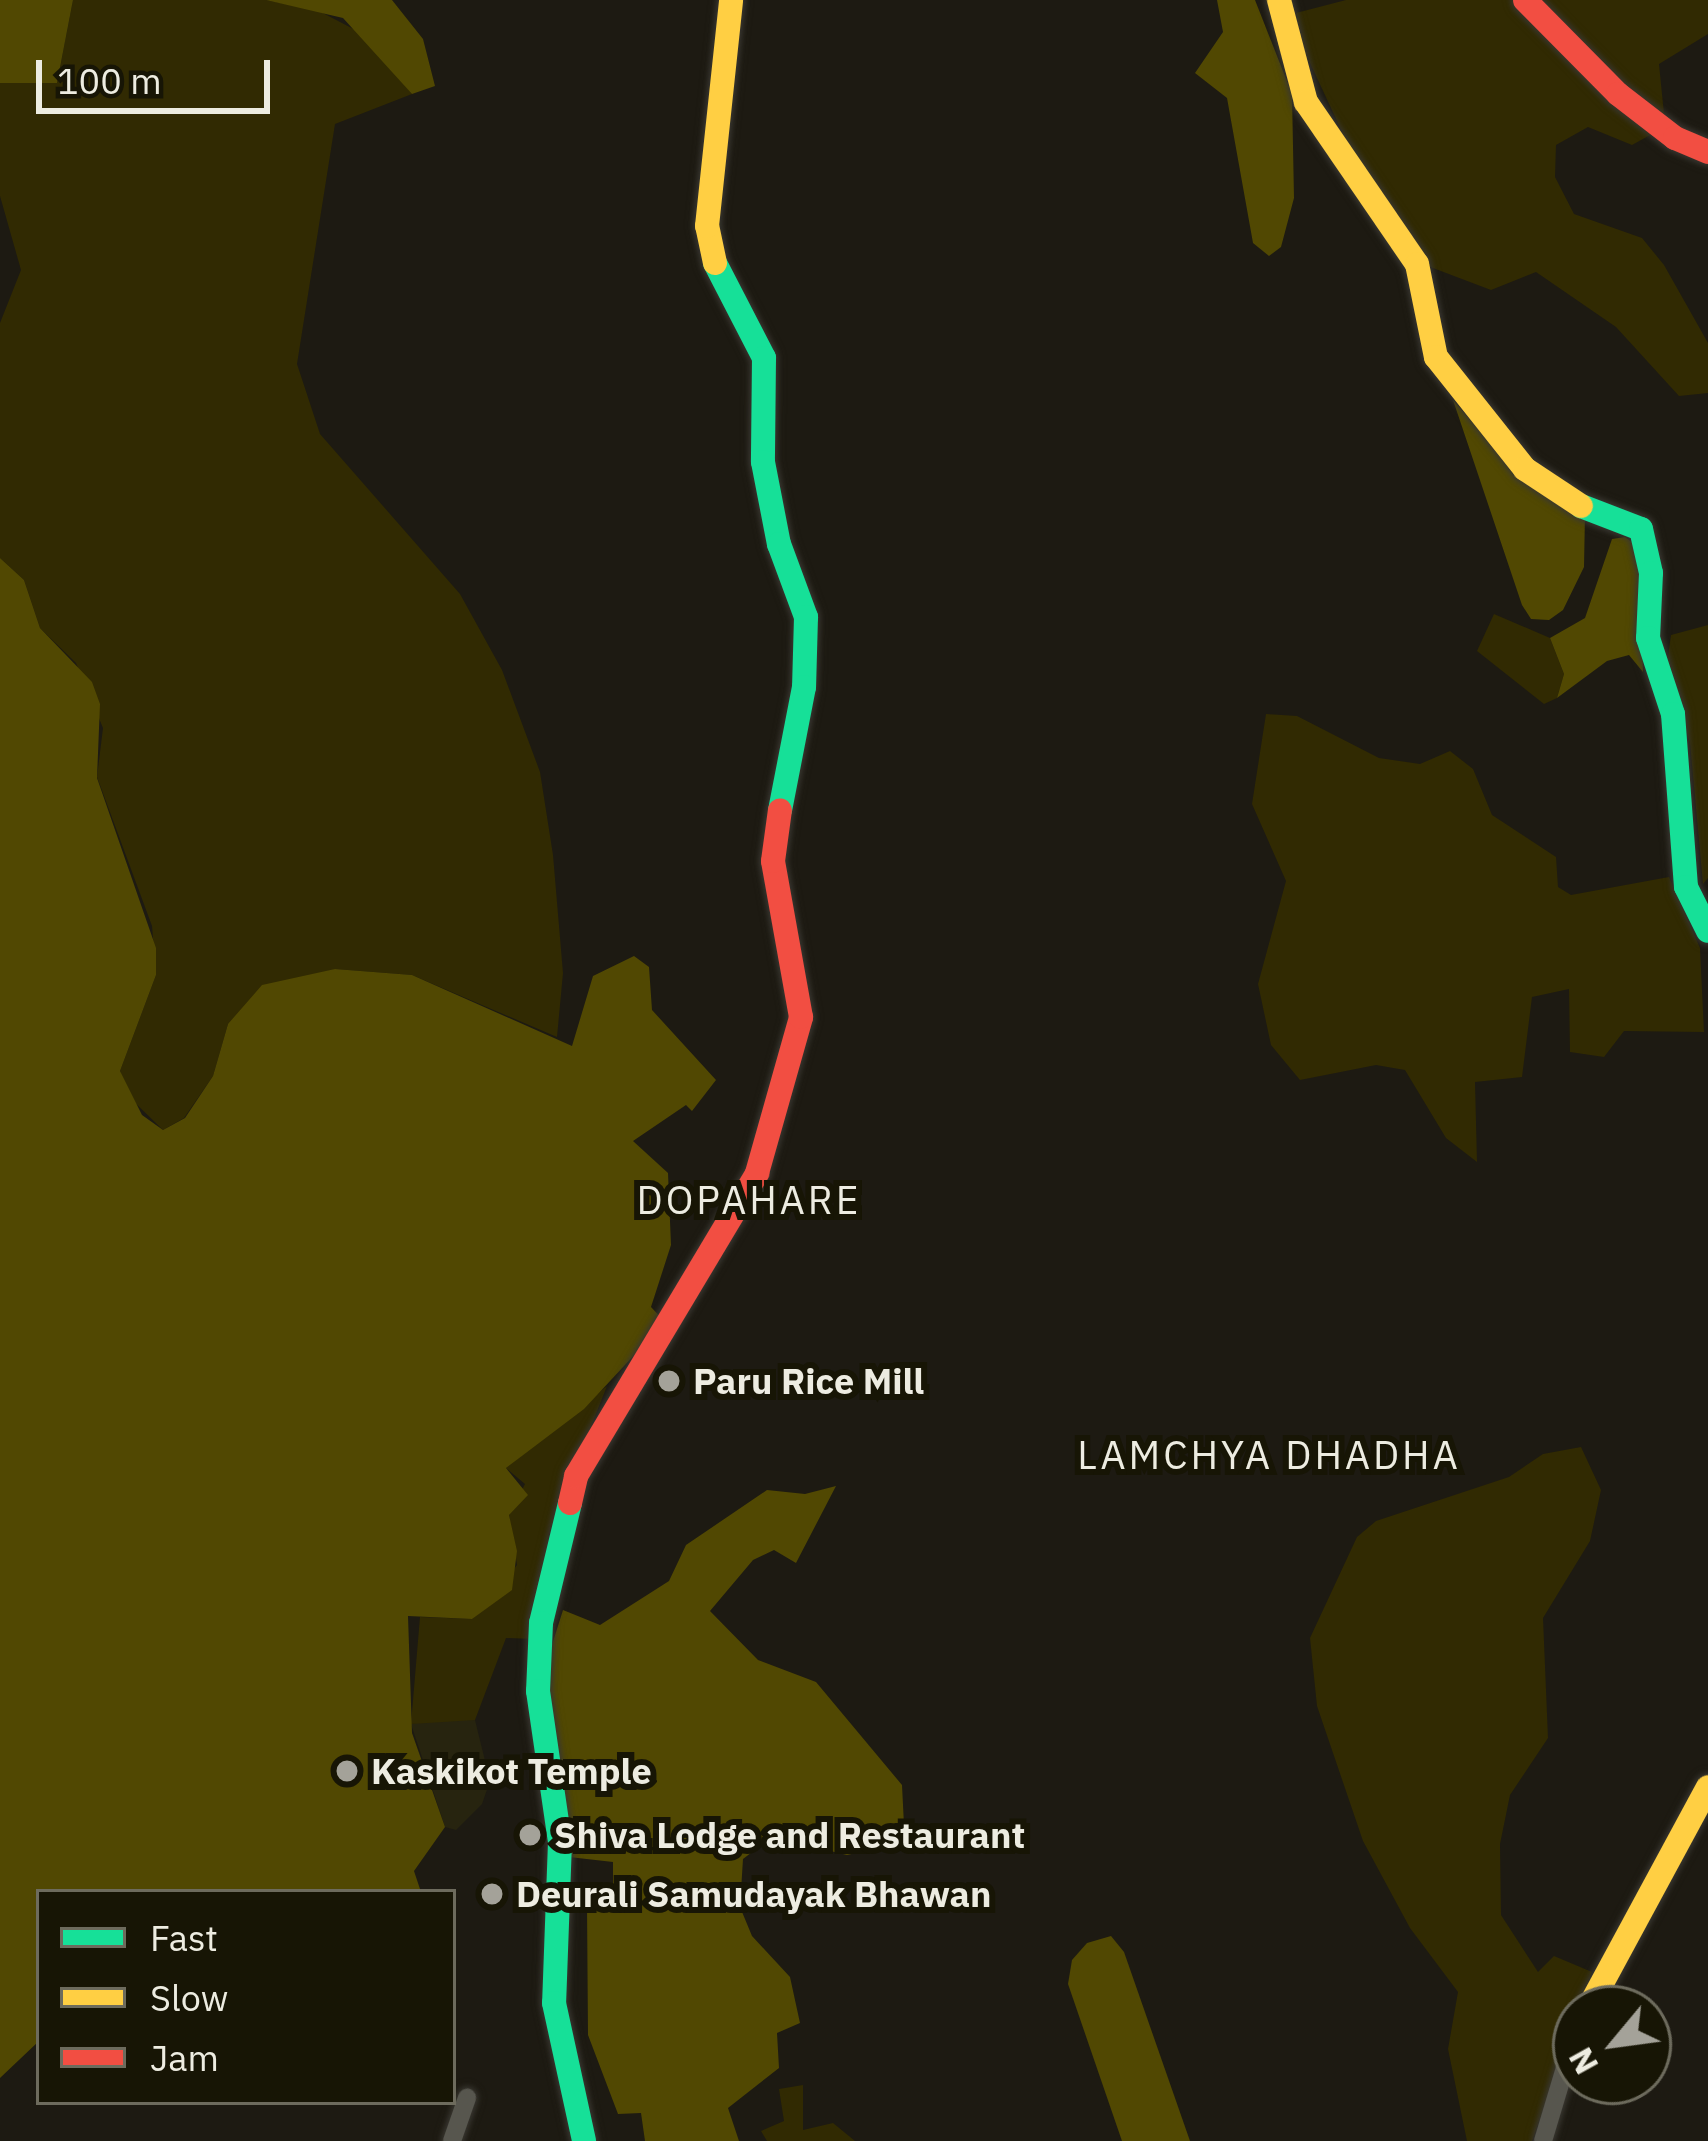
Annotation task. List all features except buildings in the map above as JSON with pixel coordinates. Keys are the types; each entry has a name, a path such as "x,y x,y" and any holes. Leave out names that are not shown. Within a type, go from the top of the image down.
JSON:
{"street":[{"path":"584,2141 554,2002 560,1842 538,1691 541,1623 577,1476 757,1173 801,1017 773,861 790,731 804,687 806,616 779,544 764,462 764,358 756,332 717,275 707,226 731,0"},
{"path":"1279,0 1306,103 1417,264 1436,358 1525,469 1575,504 1641,529 1651,573 1648,638 1673,713 1686,887 1708,931"},
{"path":"1525,0 1618,94 1675,138 1708,152"},
{"path":"1601,1985 1708,1787"},
{"path":"452,2141 467,2098"},
{"path":"1544,2141 1555,2105"}],"shaded area":[{"path":"0,0 73,0 57,83 0,83"},
{"path":"73,0 266,0 319,11 363,34 412,94 335,124 297,364 320,434 460,594 502,670 540,772 553,855 563,973 557,1037 412,975 335,969 228,1024 213,1076 184,1118 163,1130 127,1095 120,1071 156,975 152,926 97,777 103,728 76,663 40,628 24,580 0,558 0,323 21,270 0,196 0,83 57,83"},
{"path":"266,0 392,0 423,39 435,86 412,94 343,18"},
{"path":"1217,0 1255,0 1292,94 1294,198 1281,247 1269,256 1253,243 1227,98 1195,73 1223,32"},
{"path":"1346,0 1708,0 1708,34 1659,64 1664,114 1652,134 1632,145 1588,127 1556,145 1555,177 1574,214 1642,238 1664,265 1708,343 1708,393 1679,396 1616,327 1536,272 1491,290 1425,265 1345,138 1303,48 1296,13"},
{"path":"1453,400 1519,476 1585,515 1584,567 1563,610 1549,620 1531,619 1522,605"},
{"path":"1625,537 1640,548 1643,672 1629,655 1607,661 1557,698 1564,674 1550,638 1585,618 1612,539"},
{"path":"0,558 24,580 40,628 92,682 100,704 97,778 156,948 156,975 120,1071 142,1115 163,1130 185,1118 213,1076 228,1024 262,985 335,969 412,975 572,1046 593,976 634,956 649,967 652,1010 716,1080 692,1111 686,1105 633,1141 668,1173 671,1245 651,1307 665,1322 584,1409 506,1468 528,1495 509,1515 517,1551 512,1590 472,1619 408,1616 412,1733 445,1827 414,1871 420,1889 36,1889 36,2044 0,2078"},
{"path":"1494,614 1550,638 1564,674 1557,698 1544,704 1477,651"},
{"path":"1708,625 1708,878 1703,884 1690,743 1667,664 1671,635"},
{"path":"1266,714 1297,716 1379,758 1420,764 1450,751 1473,769 1492,815 1556,857 1558,887 1571,895 1669,877 1700,948 1704,1032 1624,1031 1604,1057 1570,1052 1569,989 1532,997 1522,1077 1475,1082 1477,1162 1446,1138 1405,1070 1376,1065 1300,1080 1271,1045 1258,984 1286,881 1252,804"},
{"path":"607,1386 549,1533 534,1639 506,1638 475,1720 411,1724 420,1617 472,1619 517,1565 509,1515 525,1484 506,1468"},
{"path":"1581,1447 1601,1490 1590,1541 1543,1618 1548,1738 1510,1795 1500,1844 1501,1915 1538,1972 1554,1956 1592,1972 1587,1985 1552,1985 1552,2085 1532,2141 1467,2141 1448,2049 1458,1992 1410,1928 1363,1841 1317,1706 1310,1638 1357,1537 1376,1521 1509,1477 1543,1454"},
{"path":"836,1486 796,1563 774,1550 753,1560 710,1611 758,1660 816,1682 902,1785 904,1825 879,1848 847,1855 772,1837 743,1859 740,1907 752,1936 790,1977 800,2023 777,2033 779,2068 728,2108 739,2141 645,2141 641,2113 618,2114 588,2035 587,1907 613,1904 613,1862 569,1857 546,1710 550,1651 563,1610 600,1625 669,1581 686,1545 767,1490 805,1494"},
{"path":"444,1718 475,1720 490,1781 482,1804 456,1830 445,1827 411,1724"},
{"path":"1111,1936 1124,1952 1190,2141 1122,2141 1068,1984 1072,1960 1087,1943"},
{"path":"803,2085 803,2130 833,2123 855,2141 767,2141 761,2131 784,2121 779,2089"}],"traffic: fast":[{"path":"715,263 764,358 763,462 779,544 806,617 804,687 780,810"},
{"path":"1581,506 1641,529 1651,573 1648,638 1673,714 1686,887 1708,931"},
{"path":"570,1503 541,1623 538,1691 560,1842 554,2003 584,2141"}],"traffic: slow":[{"path":"715,263 707,226 731,0"},
{"path":"1279,0 1306,102 1417,264 1436,357 1525,469 1581,506"},
{"path":"1601,1985 1708,1787"}],"traffic: jam":[{"path":"1525,0 1618,94 1675,138 1708,152"},
{"path":"570,1503 576,1476 757,1173 801,1017 773,861 780,810"}],"place":[{"name":"Paru Rice Mill","path":"669,1381"},
{"name":"Kaskikot Temple","path":"347,1771"},
{"name":"Shiva Lodge and Restaurant","path":"530,1835"},
{"name":"Deurali Samudayak Bhawan","path":"492,1894"}],"district":[{"name":"DOPAHARE","path":"749,1200"},
{"name":"LAMCHYA DHADHA","path":"1269,1455"}]}
